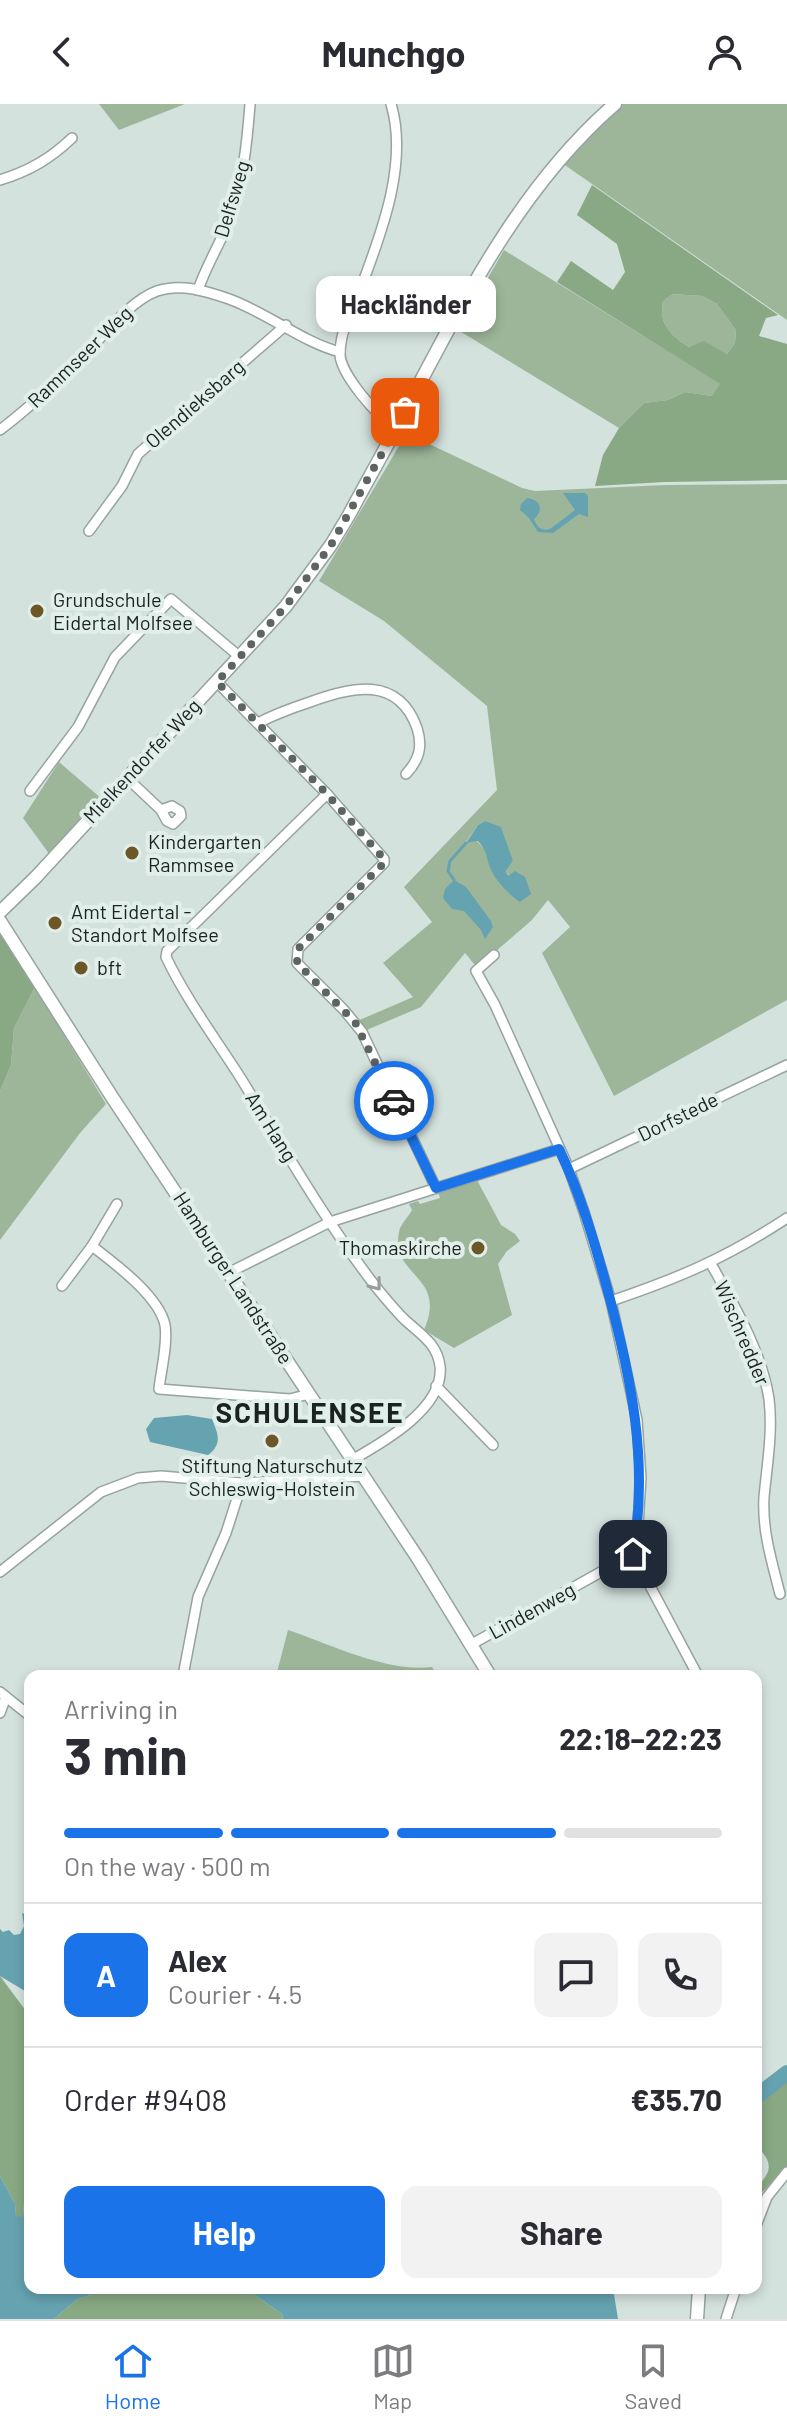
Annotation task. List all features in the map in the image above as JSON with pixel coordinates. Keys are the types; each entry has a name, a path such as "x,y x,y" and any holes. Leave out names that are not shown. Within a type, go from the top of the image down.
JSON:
{"street":[{"name":"Delfsweg","path":"198,290 230,218 239,187 250,104"},
{"path":"391,104 396,128 394,172 381,228 343,333 340,352 344,368 354,384 386,423 396,428"},
{"name":"Mielkendorfer Weg","path":"0,912 36,877 286,606 331,545 496,245 559,161 615,104"},
{"path":"0,180 23,173 50,159 72,138"},
{"name":"Rammseer Weg","path":"0,430 35,401 143,298 172,288 198,290 244,305 286,325 320,347 340,352"},
{"name":"Olendieksbarg","path":"89,531 122,486 138,454 286,325"},
{"path":"30,791 78,727 115,657 171,599 240,657"},
{"path":"217,682 327,794 384,859 384,863 298,949 297,963 362,1032 436,1188"},
{"path":"258,723 353,688 381,692 402,705 416,728 419,753 416,764 406,774"},
{"path":"127,778 161,810"},
{"name":"Am Hang","path":"327,794 167,951 166,957 330,1222 378,1289 435,1350 440,1369 436,1386"},
{"name":"Hamburger Landstraße","path":"0,921 104,1084 364,1476 487,1670"},
{"path":"494,955 476,971 495,1005 569,1169 611,1301 637,1420 641,1478 633,1554 695,1670"},
{"name":"Dorfstede","path":"569,1169 787,1065"},
{"path":"230,1272 330,1222 559,1149"},
{"path":"62,1286 92,1246 117,1204"},
{"path":"611,1301 711,1264 787,1218"},
{"path":"92,1246 130,1278 160,1313 165,1326 159,1389 290,1399 309,1394"},
{"name":"Wischredder","path":"711,1264 745,1330 769,1399 765,1532 780,1594"},
{"path":"352,1460 387,1440 413,1420 436,1386 493,1445"},
{"path":"0,1572 101,1492 119,1483 161,1476 242,1483 364,1476"},
{"path":"184,1670 198,1597 226,1533 242,1483"},
{"name":"Lindenweg","path":"472,1644 633,1554"},
{"path":"0,1713 3,1694"},
{"path":"3,1694 24,1711"},
{"path":"762,2210 767,2197 787,2172"},
{"path":"697,2319 699,2294"},
{"path":"726,2319 734,2294"}],"green space":[{"path":"99,104 185,104 119,130"},
{"path":"615,104 787,104 787,320 559,161"},
{"path":"592,185 778,315 766,318 759,336 787,344 787,480 595,486 603,455 619,428 644,403 668,400 685,392 712,396 720,384 557,282 571,261 613,290 625,272 617,244 577,215","holes":["673,294 702,296 717,304 736,330 735,343 727,354 704,341 689,347 664,322 663,301"]},
{"path":"504,250 721,384 712,396 685,392 668,400 644,403 619,428 458,330"},
{"path":"673,294 702,296 717,304 736,330 735,343 727,354 704,342 689,347 672,333 664,322 662,309 663,301"},
{"path":"405,436 535,491 787,484 787,1000 614,1096 542,953 570,927 548,900 532,920 481,964 474,964 465,953 421,1007 362,1032 355,1022 413,997 383,963 432,922 404,887 497,790 487,706 384,621 319,581","holes":["485,821 513,861 506,871 509,876 477,841 466,842 478,825"]},
{"path":"59,762 102,799 50,855 23,818"},
{"path":"0,928 35,987 14,1028 11,1065 0,1091"},
{"path":"35,987 106,1104 80,1133 0,1240 0,1091 11,1065 14,1028"},
{"path":"477,1180 501,1225 520,1241 507,1251 498,1264 512,1315 454,1348 424,1330 429,1298 402,1259 398,1247 399,1232 412,1210 409,1204 440,1198 438,1192"},
{"path":"288,1630 378,1662 415,1668 432,1667 434,1670 278,1670"},
{"path":"0,1976 24,2008 23,2217 16,2217 15,2204 0,2176"},
{"path":"787,2082 787,2166 762,2193 762,2181 769,2167 762,2153 762,2102"},
{"path":"93,2294 254,2294 282,2314 283,2319 54,2319 76,2300"}],"water":[{"path":"563,493 585,493 588,496 588,517 579,514 553,533 538,532 520,510 521,504 527,498 538,503 540,509 535,522 540,528 550,529 575,510"},
{"path":"485,821 501,827 513,861 506,871 508,876 515,871 525,877 531,894 520,902 506,891 494,875 478,841 466,843 478,825"},
{"path":"454,880 466,887 491,921 493,927 485,939 464,911 452,909 443,898 445,889"},
{"path":"187,1415 212,1419 217,1443 208,1455 150,1442 146,1429 154,1418"},
{"path":"24,1926 24,1990 0,1976 0,1929 3,1932 9,1930 14,1935 20,1934"},
{"path":"0,2176 15,2204 16,2216 23,2217 24,2203 24,2294 93,2294 76,2300 54,2319 0,2319"},
{"path":"254,2294 614,2294 618,2319 283,2319 282,2314"}],"waterway":[{"path":"454,880 448,871 450,861 466,843"},
{"path":"762,2092 787,2073"}],"way so far":[{"path":"394,1101 362,1032 297,963 296,956 298,949 384,863 384,859 327,794 217,682 286,606 331,545 405,412"}],"place":[{"name":"Hackländer","path":"405,412"},
{"name":"Grundschule Eidertal Molfsee","path":"37,611"},
{"name":"Kindergarten Rammsee","path":"132,853"},
{"name":"Amt Eidertal - Standort Molfsee","path":"55,923"},
{"name":"bft","path":"81,968"},
{"name":"Thomaskirche","path":"478,1248"},
{"name":"Stiftung Naturschutz Schleswig-Holstein","path":"272,1441"}],"district":[{"name":"SCHULENSEE","path":"310,1413"}],"route":[{"path":"394,1101 436,1188 559,1149 569,1169 600,1262 637,1420 641,1478 633,1554"}]}
